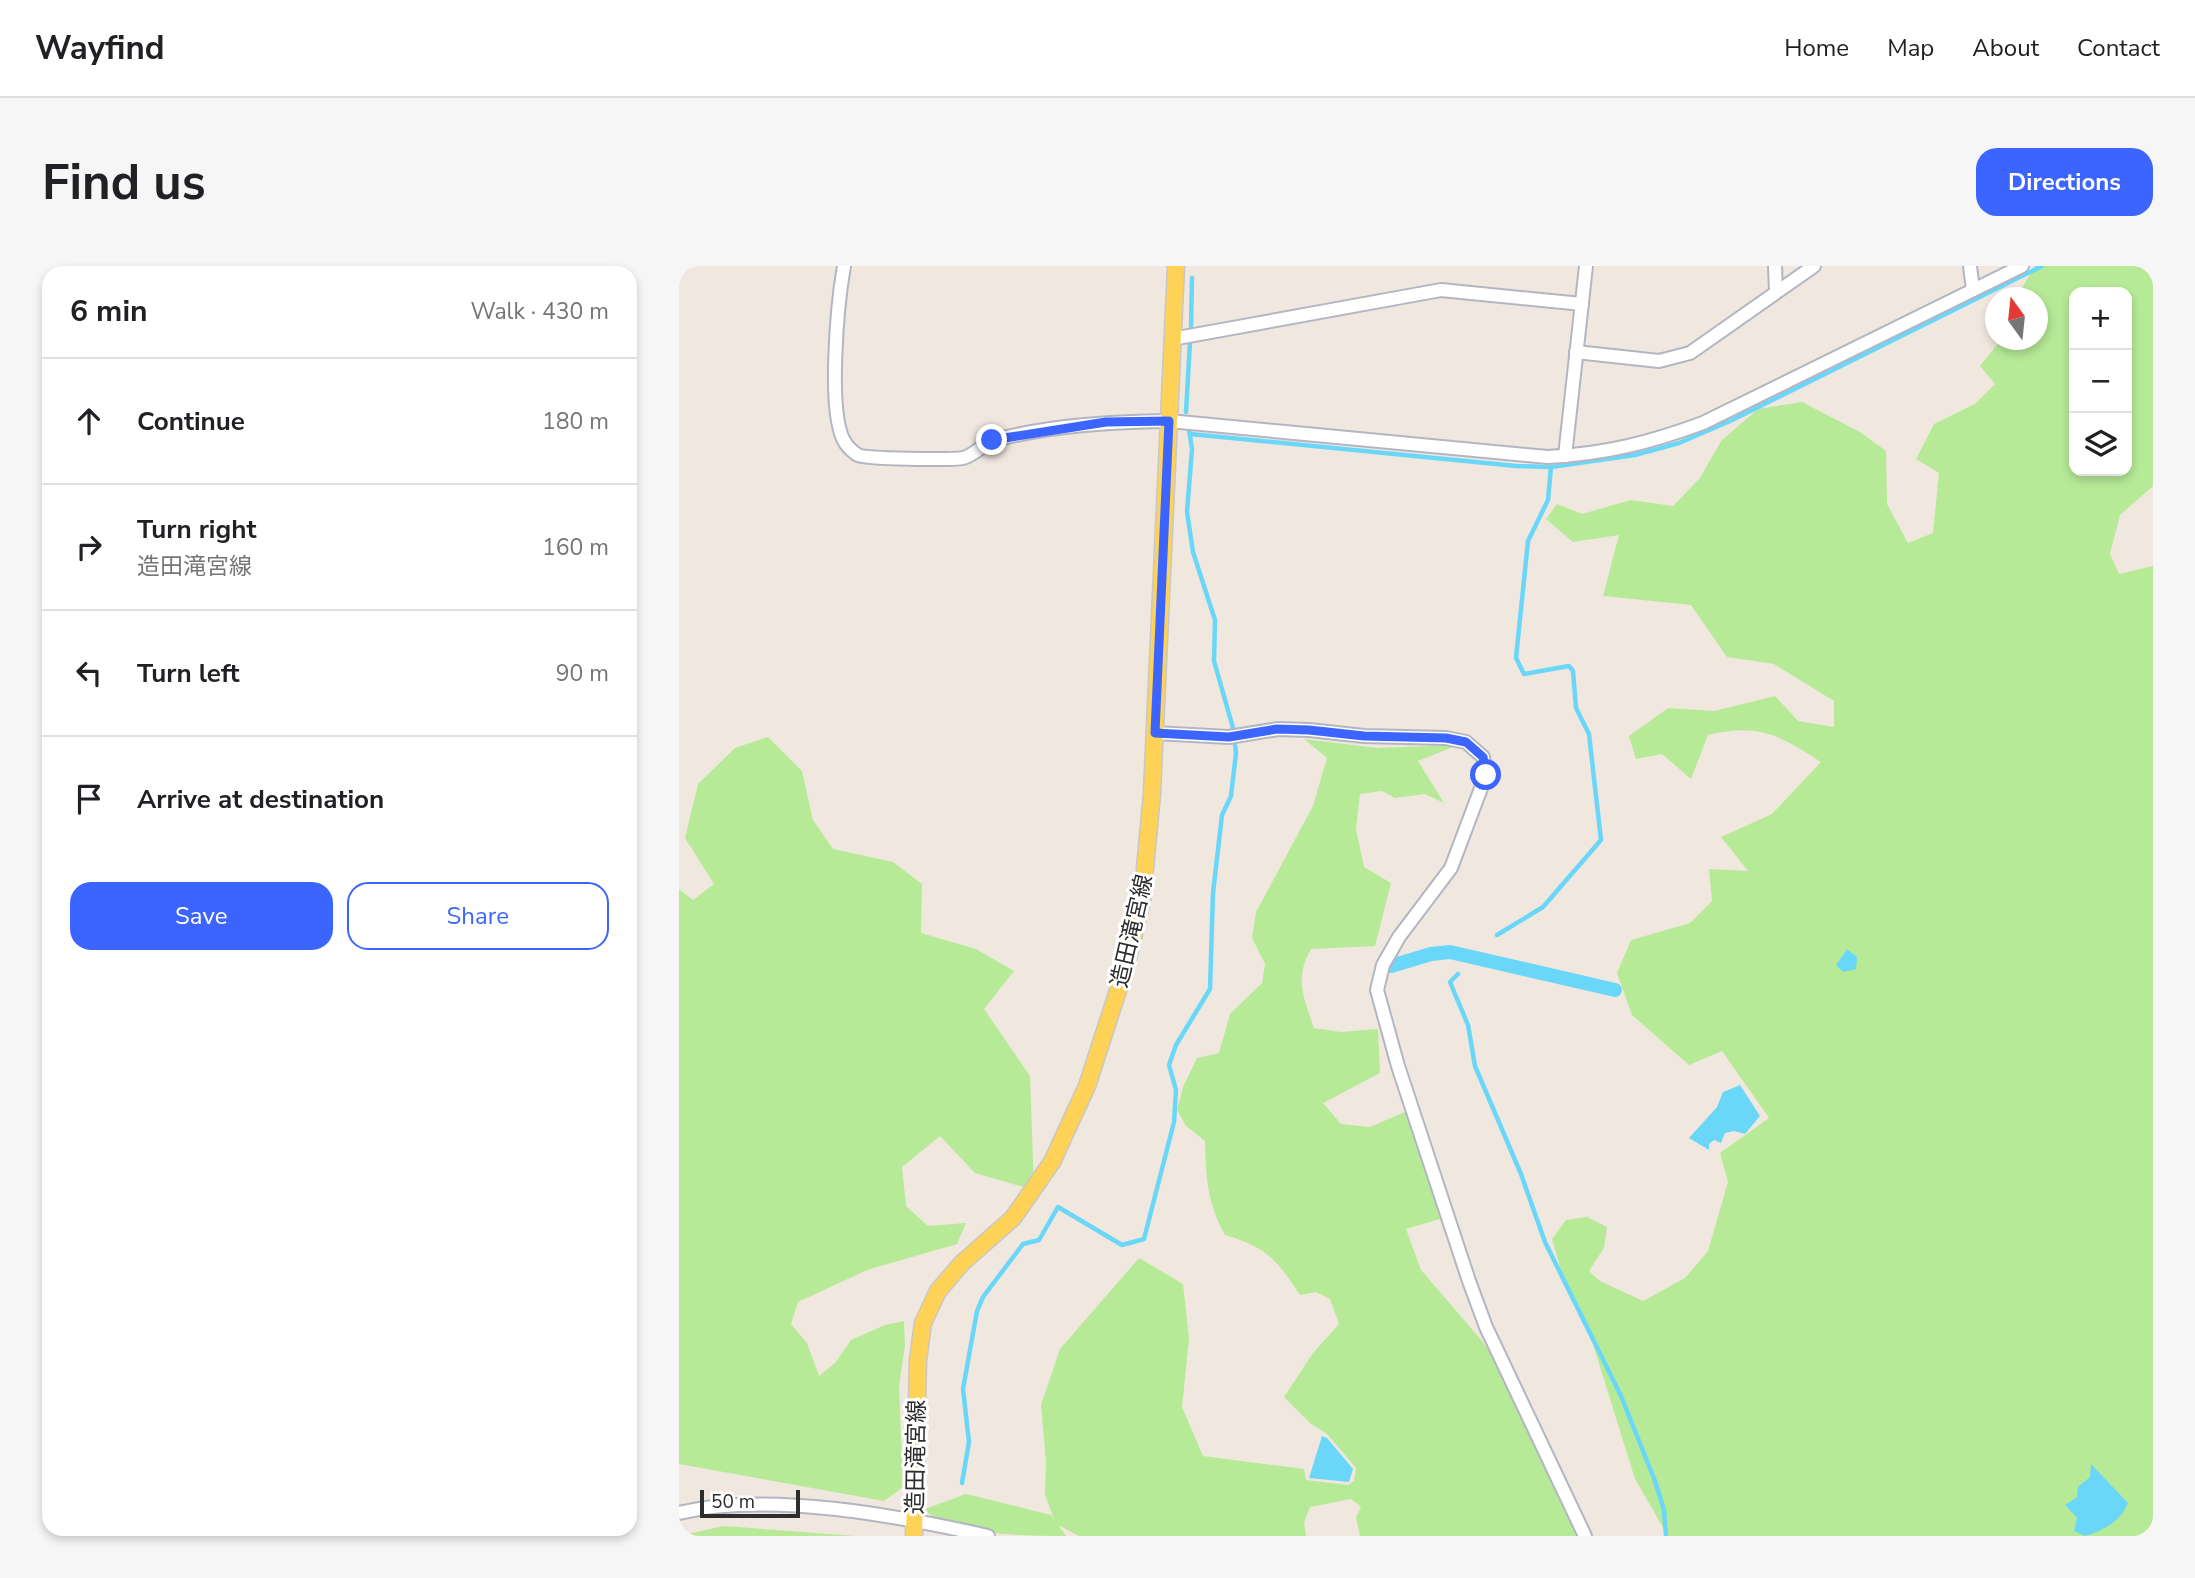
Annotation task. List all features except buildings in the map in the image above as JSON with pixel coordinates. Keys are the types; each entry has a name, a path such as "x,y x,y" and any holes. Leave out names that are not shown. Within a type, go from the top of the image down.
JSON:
{"main road":[{"name":"造田滝宮線","path":"914,1528 918,1360 923,1323 939,1291 962,1263 1013,1218 1052,1162 1087,1086 1126,966 1142,901 1155,733 1176,266"}],"street":[{"path":"845,266 836,320 837,389 845,444 859,456 965,457 992,440 1106,422 1169,421 1341,439 1565,456 1596,454 1653,442 1703,424 2022,266"},
{"path":"1565,456 1586,266"},
{"path":"1775,266 1776,292"},
{"path":"1576,352 1659,361 1690,353 1814,266"},
{"path":"1970,266 1973,290"},
{"path":"1172,339 1441,290 1581,304"},
{"path":"1155,733 1235,736 1277,729 1364,736 1446,738 1466,742 1483,757 1486,775 1451,868 1399,937 1383,965 1377,990 1398,1066 1486,1326 1585,1536"},
{"path":"679,1513 701,1508 748,1504 988,1536"}],"green space":[{"path":"2035,266 2153,266 2153,486 2120,515 2110,554 2119,574 2153,566 2153,1529 2139,1536 1668,1536 1635,1479 1587,1325 1566,1287 1552,1239 1566,1220 1587,1217 1607,1227 1604,1248 1589,1271 1600,1281 1643,1301 1685,1278 1708,1251 1728,1182 1720,1153 1769,1118 1722,1051 1689,1065 1632,1015 1617,973 1631,940 1690,923 1712,901 1709,869 1748,871 1721,837 1772,814 1821,762 1780,738 1741,730 1708,735 1691,779 1662,754 1636,759 1629,736 1668,708 1714,711 1775,696 1798,721 1834,727 1834,701 1774,664 1727,657 1691,605 1603,596 1619,535 1573,542 1546,519 1557,504 1582,514 1631,500 1673,506 1700,478 1721,441 1758,409 1802,402 1860,432 1886,451 1887,504 1908,543 1933,533 1939,473 1916,459 1934,424 1975,404 1995,384 1980,366 1993,350 2048,350 2048,287 2023,287"},
{"path":"768,737 802,771 813,820 833,849 893,862 922,884 921,933 976,949 1014,971 984,1009 1030,1076 1034,1190 975,1173 940,1136 902,1167 906,1206 928,1226 966,1223 957,1244 867,1270 798,1302 791,1324 807,1343 819,1376 836,1362 851,1340 885,1325 904,1321 905,1345 899,1386 903,1487 884,1501 679,1464 679,889 693,900 714,884 685,838 698,784 735,748"},
{"path":"1304,739 1377,748 1458,745 1418,761 1444,803 1425,794 1395,798 1382,791 1360,794 1356,829 1364,867 1391,883 1375,946 1311,949 1303,970 1302,988 1314,1028 1341,1032 1378,1029 1380,1073 1323,1103 1341,1124 1370,1127 1407,1111 1440,1219 1406,1229 1421,1270 1483,1342 1503,1372 1577,1536 1360,1536 1356,1517 1361,1507 1351,1499 1310,1507 1304,1522 1306,1536 1079,1536 1056,1524 1045,1495 1046,1462 1041,1405 1060,1349 1139,1258 1183,1284 1189,1339 1182,1407 1203,1456 1304,1469 1306,1480 1348,1485 1354,1481 1356,1468 1327,1434 1310,1423 1284,1397 1313,1353 1339,1324 1330,1299 1316,1292 1300,1295 1270,1256 1225,1235 1214,1212 1209,1189 1205,1141 1186,1126 1177,1110 1183,1087 1197,1058 1219,1053 1230,1014 1262,983 1265,964 1252,938 1256,912 1313,806 1327,758"},
{"path":"966,1494 1051,1515 1066,1536 1012,1535 969,1529 950,1525 935,1518 925,1509"},
{"path":"724,1526 856,1536 679,1536"}],"water":[{"path":"1847,949 1857,957 1856,969 1843,972 1836,965"},
{"path":"1740,1085 1760,1116 1745,1134 1734,1131 1725,1133 1721,1143 1714,1140 1709,1144 1709,1150 1689,1138 1717,1107 1723,1092"},
{"path":"1322,1436 1327,1438 1353,1469 1349,1482 1309,1478"},
{"path":"2091,1464 2128,1503 2121,1515 2111,1524 2085,1536 2074,1531 2077,1518 2065,1505 2077,1497 2078,1487 2090,1477"}],"waterway":[{"path":"1190,434 1516,466 1551,467 1635,455 1679,443 1728,422 2042,266"},
{"path":"1191,330 1192,278"},
{"path":"1186,412 1190,342"},
{"path":"962,1483 969,1442 963,1389 977,1311 983,1297 1023,1244 1039,1240 1058,1207 1122,1245 1144,1239 1174,1122 1176,1090 1169,1065 1176,1045 1210,989 1213,893 1222,815 1231,796 1236,753 1233,728 1214,661 1215,620 1193,552 1187,512 1192,449 1189,430"},
{"path":"1497,935 1543,907 1601,840 1589,734 1576,708 1573,671 1569,666 1524,674 1516,658 1528,541 1548,500 1551,467"},
{"path":"1391,966 1431,954 1450,952 1615,990"},
{"path":"1458,974 1450,982 1468,1025 1475,1066 1521,1174 1545,1242 1621,1396 1655,1481 1664,1510 1666,1536"}],"route":[{"path":"992,440 1106,422 1169,421 1155,733 1229,737 1277,729 1364,736 1446,738 1466,742 1483,757 1486,775"}]}
